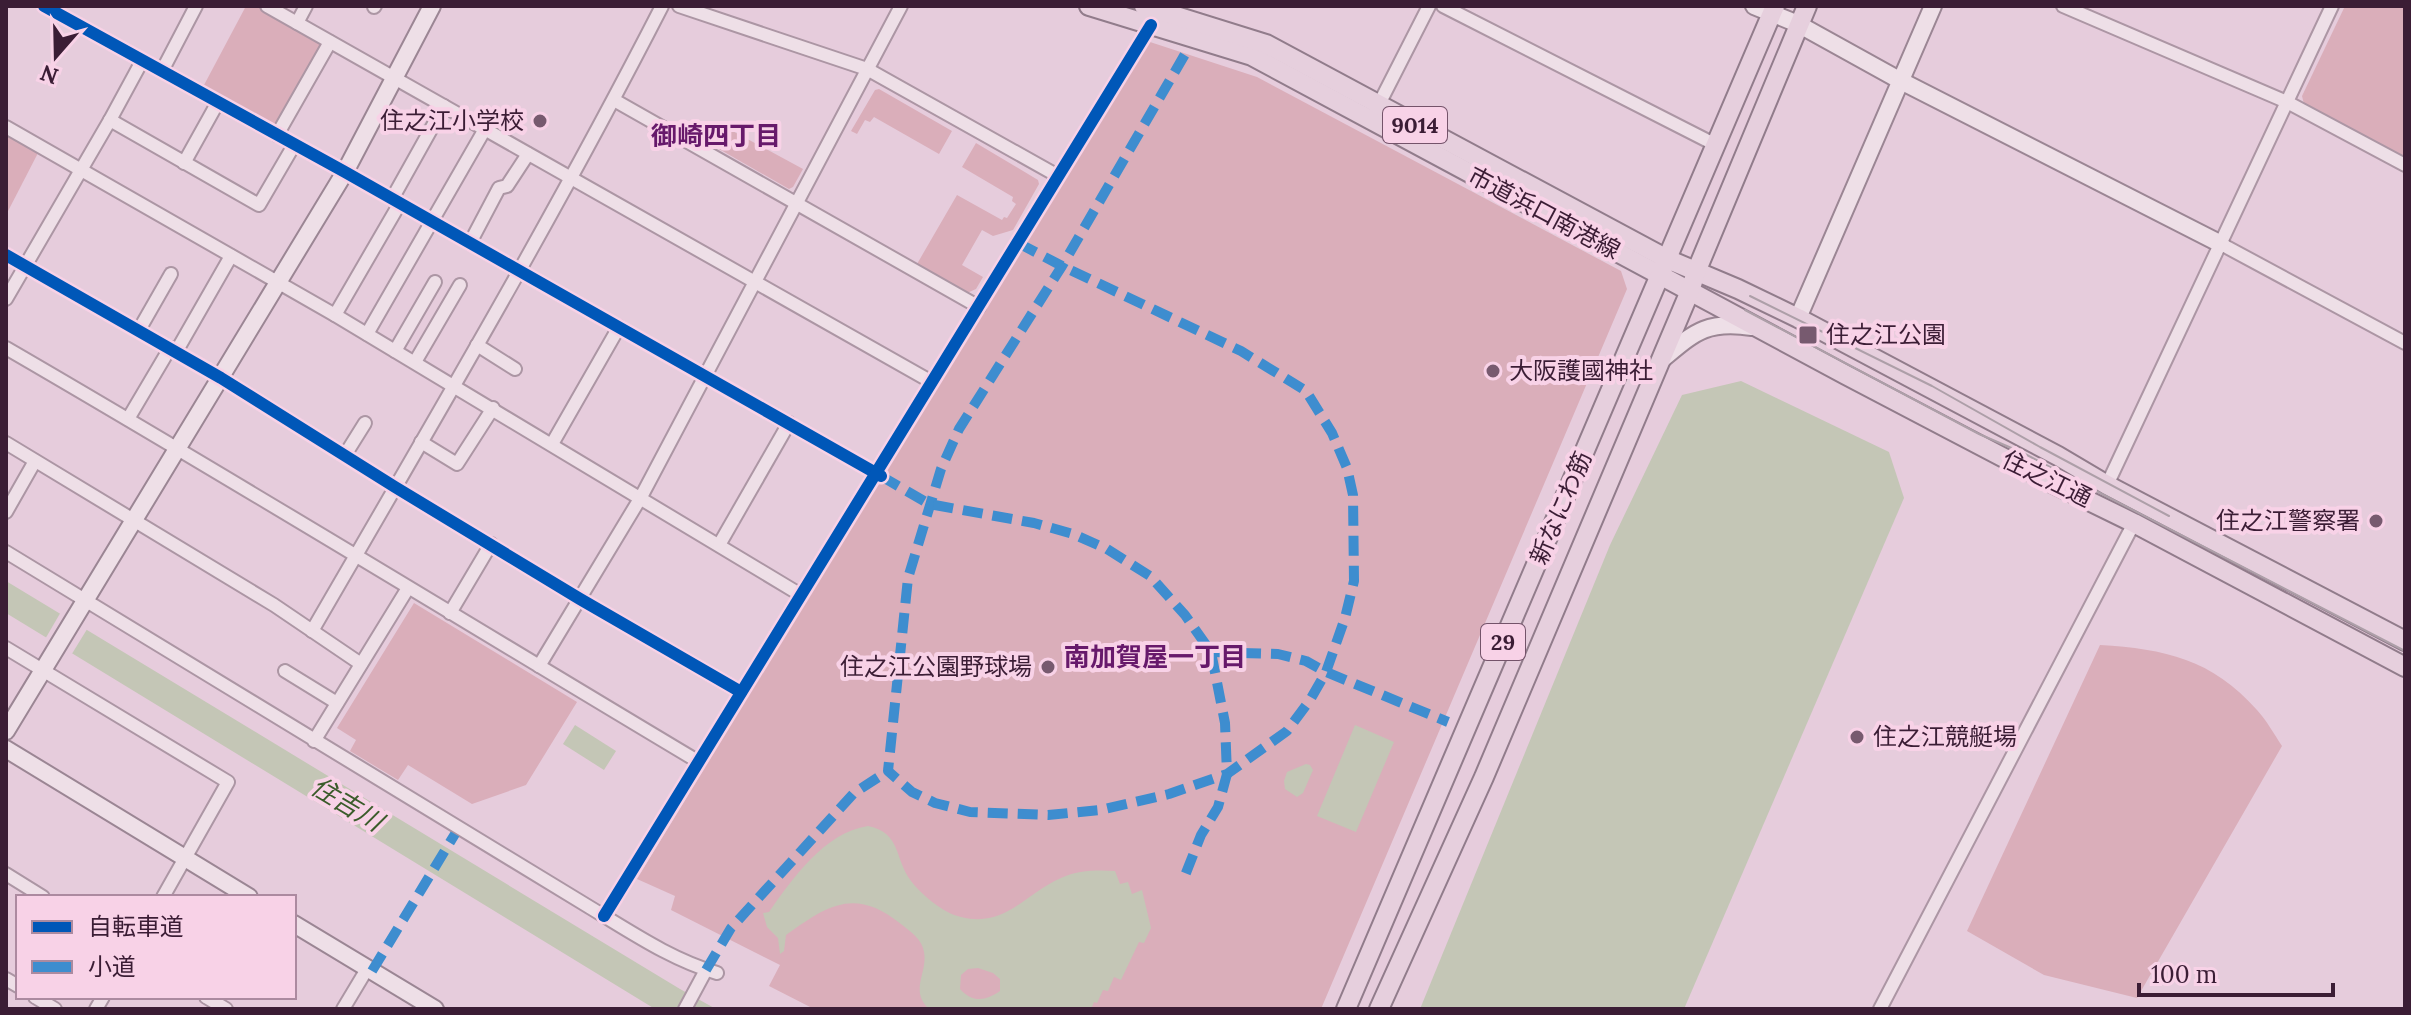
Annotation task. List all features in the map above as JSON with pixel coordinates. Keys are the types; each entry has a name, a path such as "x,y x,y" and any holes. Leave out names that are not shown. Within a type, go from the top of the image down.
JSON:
{"main road":[{"name":"市道浜口南港線","path":"1089,6 1152,12 1374,113 1664,267 1690,291"},
{"name":"新なにわ筋","path":"1379,1009 1484,777 1807,6"},
{"name":"新なにわ筋","path":"1346,1009 1716,145 1767,8"},
{"name":"市道浜口南港線","path":"1664,267 1696,272"},
{"name":"住之江通","path":"1696,272 1798,318 2405,641"},
{"name":"住之江通","path":"1690,291 2405,667"}],"street":[{"path":"44,6 345,172 879,475"},
{"path":"162,71 196,6"},
{"path":"267,6 930,381"},
{"path":"297,23 306,6"},
{"path":"312,631 520,271 662,6"},
{"path":"679,6 867,69 1058,176"},
{"path":"539,666 641,497 901,6"},
{"path":"1374,113 1429,6"},
{"path":"1443,6 1716,145"},
{"path":"1798,318 1933,6"},
{"path":"2063,6 2287,102 2405,165"},
{"path":"2107,485 2332,6"},
{"path":"6,731 345,172 430,7"},
{"path":"1767,8 2405,343"},
{"path":"604,916 801,595 879,475 930,381 1058,176 1152,12"},
{"path":"277,135 330,42"},
{"path":"6,299 142,61"},
{"path":"614,100 979,307"},
{"path":"184,163 218,102"},
{"path":"335,315 444,106"},
{"path":"110,120 259,205 294,145"},
{"path":"6,127 415,362 801,595"},
{"path":"367,334 485,129"},
{"path":"470,243 499,188 507,186 528,154"},
{"path":"6,255 221,378 580,599 741,692"},
{"path":"128,419 231,256"},
{"path":"139,330 171,274"},
{"path":"395,351 435,282"},
{"path":"415,362 460,285"},
{"path":"428,294 448,305"},
{"path":"1660,361 1698,330 1730,323 1761,328"},
{"path":"552,444 619,327"},
{"path":"477,345 515,369"},
{"path":"6,348 699,762"},
{"path":"421,442 457,464 493,408"},
{"path":"345,455 365,423"},
{"path":"719,545 789,423"},
{"path":"6,443 135,520 361,664"},
{"path":"6,512 35,461"},
{"path":"1880,1009 2134,523"},
{"path":"450,613 491,544"},
{"path":"6,552 85,603 604,916 658,948 709,972 685,1009"},
{"path":"314,741 408,588"},
{"path":"6,648 46,666 228,782 164,895"},
{"path":"285,671 337,703"},
{"path":"6,749 246,895"},
{"path":"6,874 40,895"},
{"path":"296,925 435,1009"},
{"path":"343,1009 367,969"}],"shaded area":[{"path":"246,6 256,6 319,42 320,48 281,121 271,124 204,85"},
{"path":"2345,6 2405,6 2405,157 2304,104 2302,96"},
{"path":"1147,41 1257,77 1621,271 1627,289 1321,1009 814,1009 769,986 780,965 671,910 675,896 637,879"},
{"path":"879,89 952,131 939,154 874,117 870,122 865,120 857,134 851,131 875,90"},
{"path":"716,122 803,169 793,187 789,189 705,141"},
{"path":"6,133 39,151 6,215"},
{"path":"976,143 1038,180 1039,184 1013,230 993,236 982,230 962,265 983,277 976,289 967,293 917,264 957,195 1002,220 1007,218 1016,204 1012,201 1013,197 962,167"},
{"path":"414,603 577,702 526,785 472,804 408,765 398,780 350,751 356,740 337,728"},
{"path":"2100,645 2166,654 2205,668 2223,679 2261,714 2282,746 2137,998 2044,975 1967,931"}],"water":[{"path":"1741,381 1889,452 1904,498 1684,1009 1420,1009 1610,545 1682,395"},
{"name":"住吉川","path":"6,581 716,1009 655,1009 6,613"},
{"path":"575,725 616,751 604,770 563,744"},
{"path":"1355,725 1394,742 1356,832 1317,816"},
{"path":"1306,764 1313,770 1303,793 1297,797 1285,789 1284,781 1287,772"},
{"path":"868,826 887,834 911,881 933,903 954,915 990,918 1014,908 1067,875 1115,871 1120,884 1128,882 1132,894 1142,890 1151,928 1144,943 1139,942 1121,980 1114,977 1108,991 1103,990 1091,1009 929,1009 920,995 925,960 921,943 885,913 855,903 829,909 786,935 784,951 780,954 778,938 767,927 763,913 769,912 811,859 852,830","holes":["978,968 1000,979 1000,991 990,997 975,999 960,989 961,975 968,969"]}],"pier":[{"path":"62,610 89,626 70,657 44,641"}],"tram line":[{"path":"1750,296 1932,386 2169,516"},
{"path":"1745,310 1979,434 2023,453 2405,651"}],"marked path":[{"path":"1018,243 1062,266 1241,351 1306,391 1332,433 1347,468 1353,495 1354,581 1345,618 1326,672 1287,731 1227,774 1169,794 1100,810 1048,815 970,812 935,803 912,792 888,771 908,578 941,469 959,429 1062,266 1188,49"},
{"path":"881,476 929,504 1034,523 1073,534 1107,549 1150,576 1185,615 1211,652 1225,723 1227,774 1218,807 1201,835 1184,878"},
{"path":"1211,652 1278,654 1306,661 1448,722"},
{"path":"706,970 731,928 854,793 888,771"},
{"path":"372,971 455,834"}],"cycle path":[{"path":"44,6 345,172 881,476"},
{"path":"604,916 1151,25"},
{"path":"6,255 221,378 580,599 741,692"}],"place":[{"name":"住之江小学校","path":"540,121"},
{"name":"住之江公園","path":"1808,335"},
{"name":"大阪護國神社","path":"1493,371"},
{"name":"住之江警察署","path":"2376,521"},
{"name":"住之江公園野球場","path":"1048,667"},
{"name":"住之江競艇場","path":"1857,737"}],"district":[{"name":"御崎四丁目","path":"716,136"},
{"name":"南加賀屋一丁目","path":"1155,657"}]}
